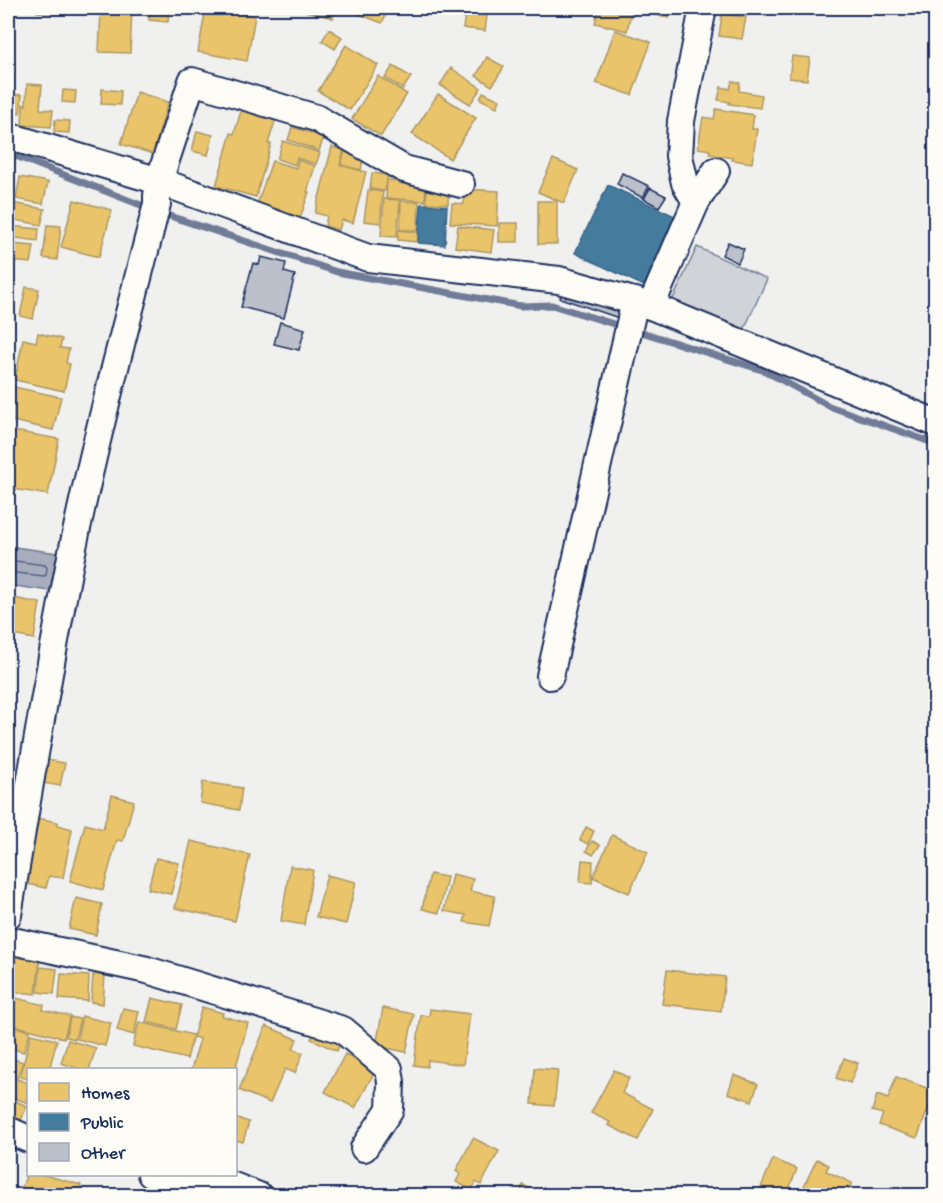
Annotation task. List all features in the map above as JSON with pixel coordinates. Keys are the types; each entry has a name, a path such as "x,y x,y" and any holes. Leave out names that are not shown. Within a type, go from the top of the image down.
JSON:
{"street":[{"path":"696,202 685,183 679,156 681,121 704,8"},
{"path":"8,915 48,676 71,556 96,444 157,204 159,181 192,81 316,118 404,169 462,184"},
{"path":"8,137 159,181 368,258 559,280 643,304 936,423"},
{"path":"550,676 643,304 696,202 716,171"},
{"path":"8,939 147,970 343,1030 389,1069 390,1109 364,1148"},
{"path":"8,1130 27,1139"},
{"path":"154,1182 218,1180 259,1196"}],"shaded area":[{"path":"697,247 767,279 742,334 672,301"}],"water":[{"path":"8,546 64,554 57,592 8,585"}],"building: Homes":[{"path":"37,8 57,8 57,13 37,12"},
{"path":"101,8 132,8 130,53 99,52"},
{"path":"150,8 169,8 168,22 149,20"},
{"path":"206,8 255,16 247,61 198,52"},
{"path":"306,8 336,8 333,18 305,11"},
{"path":"347,8 389,8 382,23"},
{"path":"466,8 488,8 485,31 463,28"},
{"path":"599,8 632,8 627,31 595,23"},
{"path":"635,8 671,8 669,18 634,10"},
{"path":"722,14 746,17 742,39 719,36"},
{"path":"329,29 342,37 335,49 322,41"},
{"path":"615,30 651,42 632,95 596,83"},
{"path":"346,45 378,65 350,110 318,91"},
{"path":"792,56 810,58 807,80 789,78"},
{"path":"487,57 504,67 492,86 476,76"},
{"path":"393,66 411,77 403,89 385,78"},
{"path":"451,68 481,88 470,104 440,85"},
{"path":"378,76 407,94 381,136 352,119"},
{"path":"732,81 740,83 739,91 762,95 760,108 729,104 730,102 718,100 721,87 730,89"},
{"path":"27,84 42,85 40,109 53,110 51,127 22,125"},
{"path":"102,89 121,91 120,105 101,104"},
{"path":"63,90 76,91 75,103 62,102"},
{"path":"137,92 168,102 153,154 121,144"},
{"path":"483,92 500,100 497,107 480,99"},
{"path":"8,94 22,95 20,113 8,112"},
{"path":"438,94 476,118 450,159 412,134"},
{"path":"242,108 276,118 256,197 216,186 231,133 234,134"},
{"path":"716,109 754,115 752,129 757,129 752,163 709,154 710,150 698,148 703,117 714,119"},
{"path":"55,120 70,121 69,133 54,132"},
{"path":"292,127 324,137 319,151 288,140"},
{"path":"197,131 213,135 208,155 192,151"},
{"path":"283,141 320,153 316,164 297,158 295,165 277,159"},
{"path":"332,147 344,150 340,165 366,172 353,223 342,220 339,230 325,226 327,216 315,213"},
{"path":"345,150 364,155 361,170 341,165"},
{"path":"553,159 578,170 564,203 538,192"},
{"path":"298,160 315,166 298,224 256,207 272,161 296,168"},
{"path":"372,173 388,175 385,191 370,189"},
{"path":"20,177 48,182 43,204 16,199"},
{"path":"387,180 426,183 425,201 386,198"},
{"path":"427,187 449,188 448,204 426,203"},
{"path":"465,189 499,191 497,226 450,223 452,203 464,204"},
{"path":"368,190 383,192 380,223 364,221"},
{"path":"384,199 400,200 397,237 381,236"},
{"path":"74,200 112,210 99,257 61,247"},
{"path":"401,201 419,202 418,230 400,230"},
{"path":"538,201 557,201 557,244 538,244"},
{"path":"12,203 45,209 41,225 9,219"},
{"path":"499,223 518,223 518,242 499,242"},
{"path":"47,225 61,226 57,260 43,258"},
{"path":"10,226 39,229 38,241 9,237"},
{"path":"458,226 494,230 491,252 455,247"},
{"path":"398,230 418,232 417,242 398,240"},
{"path":"12,244 34,246 31,263 9,261"},
{"path":"26,287 39,289 33,319 20,316"},
{"path":"38,333 62,339 60,348 69,349 66,363 70,364 64,391 15,380 23,339 36,342"},
{"path":"9,386 61,397 53,430 8,420"},
{"path":"8,430 59,439 48,495 8,488"},
{"path":"8,597 40,603 34,639 8,634"},
{"path":"41,759 65,763 60,786 37,782"},
{"path":"203,782 242,788 239,810 200,803"},
{"path":"112,795 134,801 123,841 117,840 103,890 70,881 85,824 103,829"},
{"path":"31,817 58,822 58,825 72,829 63,878 49,876 46,888 18,882"},
{"path":"586,827 594,831 588,844 580,840"},
{"path":"612,835 648,852 629,893 593,877"},
{"path":"191,841 250,855 235,921 175,908"},
{"path":"592,841 600,845 593,855 586,851"},
{"path":"156,858 179,863 171,894 148,889"},
{"path":"582,860 593,861 592,883 580,882"},
{"path":"290,866 313,870 304,925 281,921"},
{"path":"430,874 447,877 439,913 422,909"},
{"path":"452,874 473,879 470,891 495,896 489,926 464,922 466,915 444,911"},
{"path":"327,875 356,882 346,924 316,917"},
{"path":"76,898 102,904 96,935 69,929"},
{"path":"8,953 40,957 36,994 8,991"},
{"path":"40,967 57,969 54,994 38,992"},
{"path":"667,970 725,977 721,1011 662,1004"},
{"path":"61,974 89,976 88,1001 59,999"},
{"path":"93,975 105,975 103,1004 91,1002"},
{"path":"8,996 44,1005 43,1010 70,1016 64,1038 8,1024"},
{"path":"152,998 182,1005 176,1029 146,1022"},
{"path":"202,1007 223,1013 222,1016 248,1023 236,1068 192,1068 200,1039 193,1037"},
{"path":"123,1008 139,1011 134,1035 117,1030"},
{"path":"383,1008 414,1014 406,1052 376,1046"},
{"path":"430,1009 470,1014 463,1065 428,1060 427,1067 414,1065 421,1015 429,1016"},
{"path":"82,1016 111,1023 105,1046 77,1039"},
{"path":"70,1017 80,1019 75,1039 66,1037"},
{"path":"139,1022 193,1035 187,1059 133,1046"},
{"path":"8,1025 30,1031 24,1052 8,1048"},
{"path":"266,1026 297,1039 293,1049 303,1053 295,1073 285,1069 270,1103 239,1090"},
{"path":"317,1027 342,1038 337,1051 311,1039"},
{"path":"31,1034 57,1040 50,1068 27,1068 27,1079 20,1077"},
{"path":"68,1040 96,1048 90,1068 77,1068 61,1063"},
{"path":"345,1054 375,1071 355,1108 325,1092"},
{"path":"8,1057 23,1062 17,1079 27,1083 27,1103 8,1096"},
{"path":"844,1058 858,1063 850,1083 836,1078"},
{"path":"535,1068 558,1070 554,1106 532,1104"},
{"path":"614,1070 629,1078 622,1093 653,1109 638,1140 608,1125 610,1122 591,1113"},
{"path":"734,1075 758,1084 752,1101 728,1093"},
{"path":"896,1077 935,1091 917,1138 879,1125 883,1114 872,1111 877,1095 888,1099"},
{"path":"8,1098 27,1106 20,1123 8,1117"},
{"path":"237,1118 249,1122 243,1142 237,1140"},
{"path":"473,1138 499,1151 481,1185 476,1182 472,1190 456,1182 460,1174 456,1171"},
{"path":"773,1159 797,1169 786,1196 760,1196 758,1194"},
{"path":"817,1159 829,1165 826,1171 852,1183 846,1196 839,1196 819,1186 815,1194 803,1188"},
{"path":"27,1171 27,1176 48,1176 81,1185 78,1196 20,1196"},
{"path":"523,1185 546,1196 519,1196"}],"building: Public":[{"path":"608,185 677,217 644,286 575,253"},
{"path":"421,204 447,206 445,245 418,243"}],"building: Other":[{"path":"622,173 649,186 643,198 617,184"},
{"path":"650,188 666,196 659,207 644,199"},
{"path":"728,242 744,249 738,263 722,255"},
{"path":"261,257 286,263 284,272 295,275 284,318 241,307 253,263 259,265"},
{"path":"563,288 623,307 619,318 560,298"},
{"path":"280,322 305,329 299,350 274,344"}],"waterway":[{"path":"8,153 151,209"},
{"path":"164,214 337,272 521,306 552,305 617,325"},
{"path":"635,330 765,371 829,406 936,444"}]}
